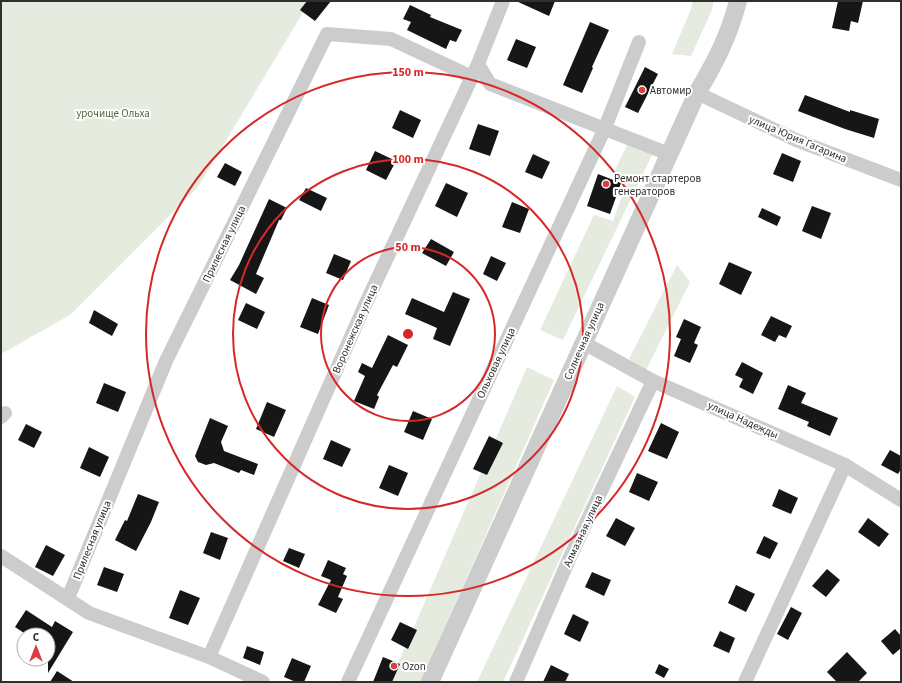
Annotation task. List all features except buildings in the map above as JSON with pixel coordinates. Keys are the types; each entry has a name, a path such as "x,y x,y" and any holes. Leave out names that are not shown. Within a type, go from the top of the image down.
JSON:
{"street":[{"name":"Воронежская улица","path":"209,657 365,305 478,64 503,1"},
{"name":"Солнечная улица","path":"430,682 697,93 716,61 732,23 738,1"},
{"name":"Прилесная улица","path":"68,598 166,361 327,34 391,39 472,77"},
{"name":"Ольховая улица","path":"348,682 604,130 639,42"},
{"path":"478,64 490,84 604,130 669,154"},
{"name":"улица Юрия Гагарина","path":"697,93 796,140 901,180"},
{"name":"улица Надежды","path":"584,343 653,381 845,465 901,500"},
{"name":"Алмазная улица","path":"516,682 570,557 653,381"},
{"path":"745,682 845,465"},
{"path":"1,556 90,613 209,657 263,682"}],"green space":[{"name":"урочище Ольха","path":"1,1 310,1 198,187 70,315 1,354"},
{"path":"693,1 714,1 712,10 691,56 672,54 691,9"},
{"path":"627,145 652,155 563,340 540,330 594,215 613,221 628,180 614,172"},
{"path":"677,265 690,282 646,370 629,359"},
{"path":"527,367 554,380 421,682 390,682"},
{"path":"617,386 635,397 503,682 477,682"}],"place":[{"name":"Автомир","path":"642,90"},
{"name":"Ремонт стартеров генераторов","path":"606,184"},
{"name":"Ozon","path":"394,666"}]}
